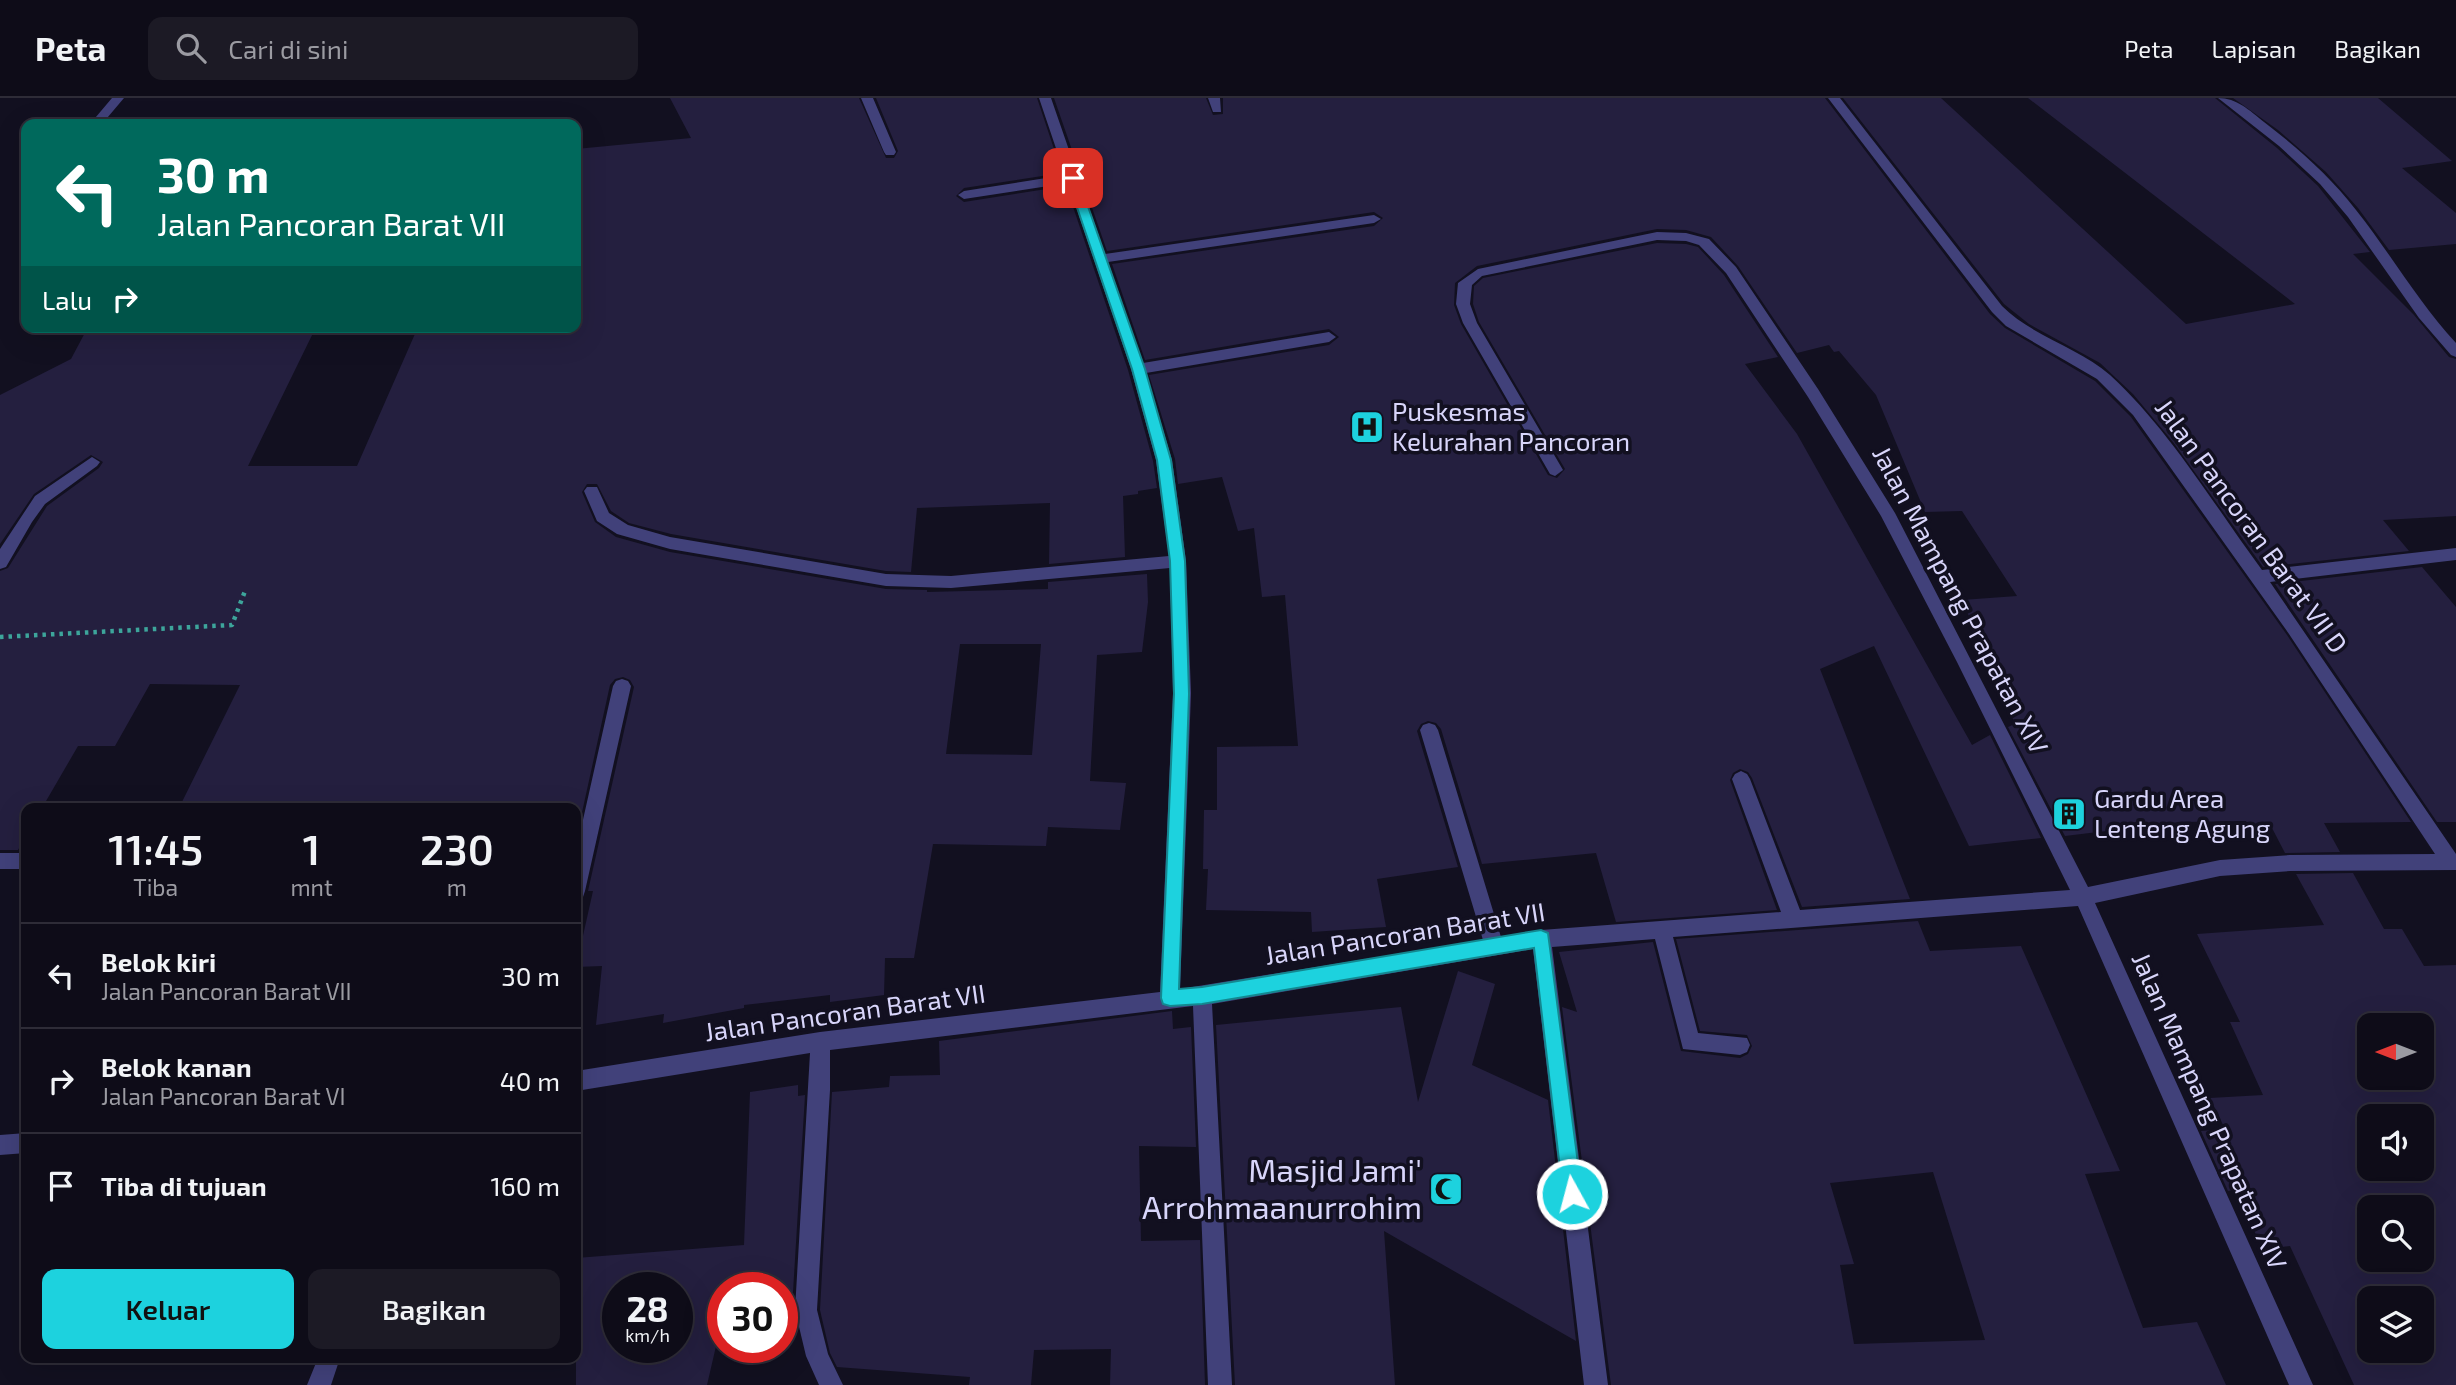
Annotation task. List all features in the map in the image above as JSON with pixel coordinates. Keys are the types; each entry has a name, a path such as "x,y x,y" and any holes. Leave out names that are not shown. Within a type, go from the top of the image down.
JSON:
{"street":[{"path":"100,119 118,98"},
{"path":"867,98 890,152"},
{"path":"1045,98 1138,369 1164,460 1178,561 1182,694 1170,998"},
{"name":"Jalan Pancoran Barat VII D","path":"1834,98 1997,309 2011,323 2102,376 2138,411 2295,629 2453,862"},
{"path":"2224,98 2275,135 2336,193 2383,254 2404,290 2436,332 2456,352"},
{"path":"964,195 1073,178"},
{"path":"1100,259 1374,219"},
{"name":"Jalan Mampang Prapatan XIV","path":"1555,470 1470,323 1463,304 1465,283 1478,273 1657,236 1686,237 1704,242 1731,270 1813,393 1887,513 1965,661 2083,897 2301,1385"},
{"path":"1138,369 1329,337"},
{"path":"0,563 26,518 40,500 92,463"},
{"path":"592,491 603,517 623,530 670,543 886,580 951,582 1178,561"},
{"path":"2257,577 2456,554"},
{"path":"581,869 622,686"},
{"path":"1429,730 1494,946"},
{"path":"1741,779 1794,920"},
{"path":"0,861 21,861"},
{"name":"Jalan Pancoran Barat VII","path":"581,1080 820,1042 1202,996 1541,939 2083,897 2220,868 2290,863 2453,862"},
{"path":"1662,930 1690,1042 1740,1045"},
{"path":"1541,939 1596,1385"},
{"path":"1202,996 1220,1385"},
{"path":"820,1042 820,1090 806,1310 817,1356 831,1385"},
{"path":"0,1145 21,1143"},
{"path":"319,1385 327,1363"}],"path":[{"path":"0,637 232,625 245,591"}],"building":[{"path":"670,98 859,98 886,158 894,158 898,151 876,98 1037,98 1062,173 964,188 956,196 964,202 1066,186 1128,370 1153,461 1157,488 1123,496 1125,557 1049,564 1050,503 917,508 911,572 886,571 671,534 629,523 611,511 597,484 587,484 582,492 595,522 616,537 670,552 886,589 927,592 1048,589 1048,582 1147,574 1148,602 1142,652 1097,655 1090,781 1126,783 1120,830 1048,827 1046,846 933,844 914,958 885,958 884,995 830,1002 830,995 744,1005 744,1008 663,1023 664,1014 596,1025 602,966 581,967 581,945 593,891 588,891 634,687 630,680 623,677 615,679 610,685 581,817 581,803 181,803 240,685 150,684 115,746 78,746 45,803 21,803 21,845 18,850 0,850 0,571 8,568 47,506 99,468 103,462 91,455 34,494 0,544 0,395 71,359 85,333 313,333 248,466 357,466 415,333 581,333 581,149 691,138","holes":["960,644 1041,644 1032,755 946,754"]},
{"path":"1054,98 1206,98 1213,115 1223,114 1223,98 1825,98 1990,314 2005,328 2095,381 2131,417 2287,635 2411,822 2324,823 2340,852 2285,853 2272,828 2250,828 2246,821 2180,822 2065,836 2008,727 2015,724 1962,600 2017,596 1962,511 1925,512 1876,395 1839,351 1834,352 1829,345 1797,353 1738,266 1711,237 1686,230 1657,229 1477,266 1455,283 1454,305 1461,324 1548,475 1557,478 1565,469 1479,322 1473,304 1474,286 1483,278 1657,243 1698,247 1724,275 1778,357 1745,364 1797,434 1972,745 1990,735 2041,838 1969,846 1874,646 1820,669 1910,899 1802,907 1752,778 1748,772 1740,769 1733,773 1730,780 1777,910 1616,922 1596,853 1482,864 1441,729 1436,723 1428,721 1421,724 1417,731 1458,867 1377,879 1386,927 1312,932 1311,912 1206,910 1208,869 1203,869 1204,810 1217,810 1217,747 1298,746 1285,595 1262,597 1254,528 1238,531 1222,477 1178,484 1175,459 1149,375 1329,345 1339,337 1329,329 1145,360 1112,264 1374,226 1383,218 1374,212 1107,251"},
{"path":"1843,98 1941,98 2186,324 2295,304 2028,98 2215,98 2277,148 2318,186 2370,252 2353,254 2414,315 2449,357 2456,359 2456,516 2383,520 2409,551 2263,567 2173,442 2133,394 2100,363 2029,324 2004,304"},
{"path":"2233,98 2378,98 2452,161 2402,168 2456,213 2456,244 2389,250 2358,208 2326,172 2278,130"},
{"path":"2422,567 2456,607 2456,822 2437,822 2275,584"},
{"path":"2353,873 2384,929 2402,929 2424,966 2456,965 2456,1385 2354,1385 2290,1246 2263,1249 2234,1190 2228,1191 2201,1131 2225,1129 2210,1098 2263,1095 2230,1022 2240,1022 2197,934 2324,925 2296,874"},
{"path":"1918,921 1930,951 2021,946 2120,1171 2085,1174 2143,1328 2197,1322 2226,1385 1611,1385 1562,1007 1577,1012 1559,952 1653,942 1681,1051 1740,1058 1748,1054 1752,1046 1747,1035 1700,1031 1676,939","holes":["1933,1172 1985,1340 1854,1344 1840,1265 1854,1264 1830,1183"]},
{"path":"1458,971 1495,984 1472,1065 1548,1100 1576,1341 1384,1231 1395,1385 1235,1385 1216,1025 1401,1007 1418,1102"},
{"path":"1172,1011 1173,1029 1191,1027 1196,1147 1139,1146 1141,1241 1200,1240 1205,1385 1110,1385 1111,1349 1034,1350 1031,1385 969,1385 970,1377 837,1367 830,1353 820,1310 832,1092 889,1087 890,1076 940,1075 939,1041"},
{"path":"798,1085 798,1096 805,1095 794,1272 707,1272 707,1363 712,1363 707,1385 576,1385 576,1363 581,1363 581,1258 744,1245 750,1092"}],"place":[{"name":"Puskesmas Kelurahan Pancoran","path":"1367,427"},
{"name":"Gardu Area Lenteng Agung","path":"2069,814"},
{"name":"Masjid Jami' Arrohmaanurrohim","path":"1446,1189"}],"route":[{"path":"1073,178 1138,369 1164,460 1178,561 1182,694 1170,998 1202,996 1541,939 1572,1194"}]}
